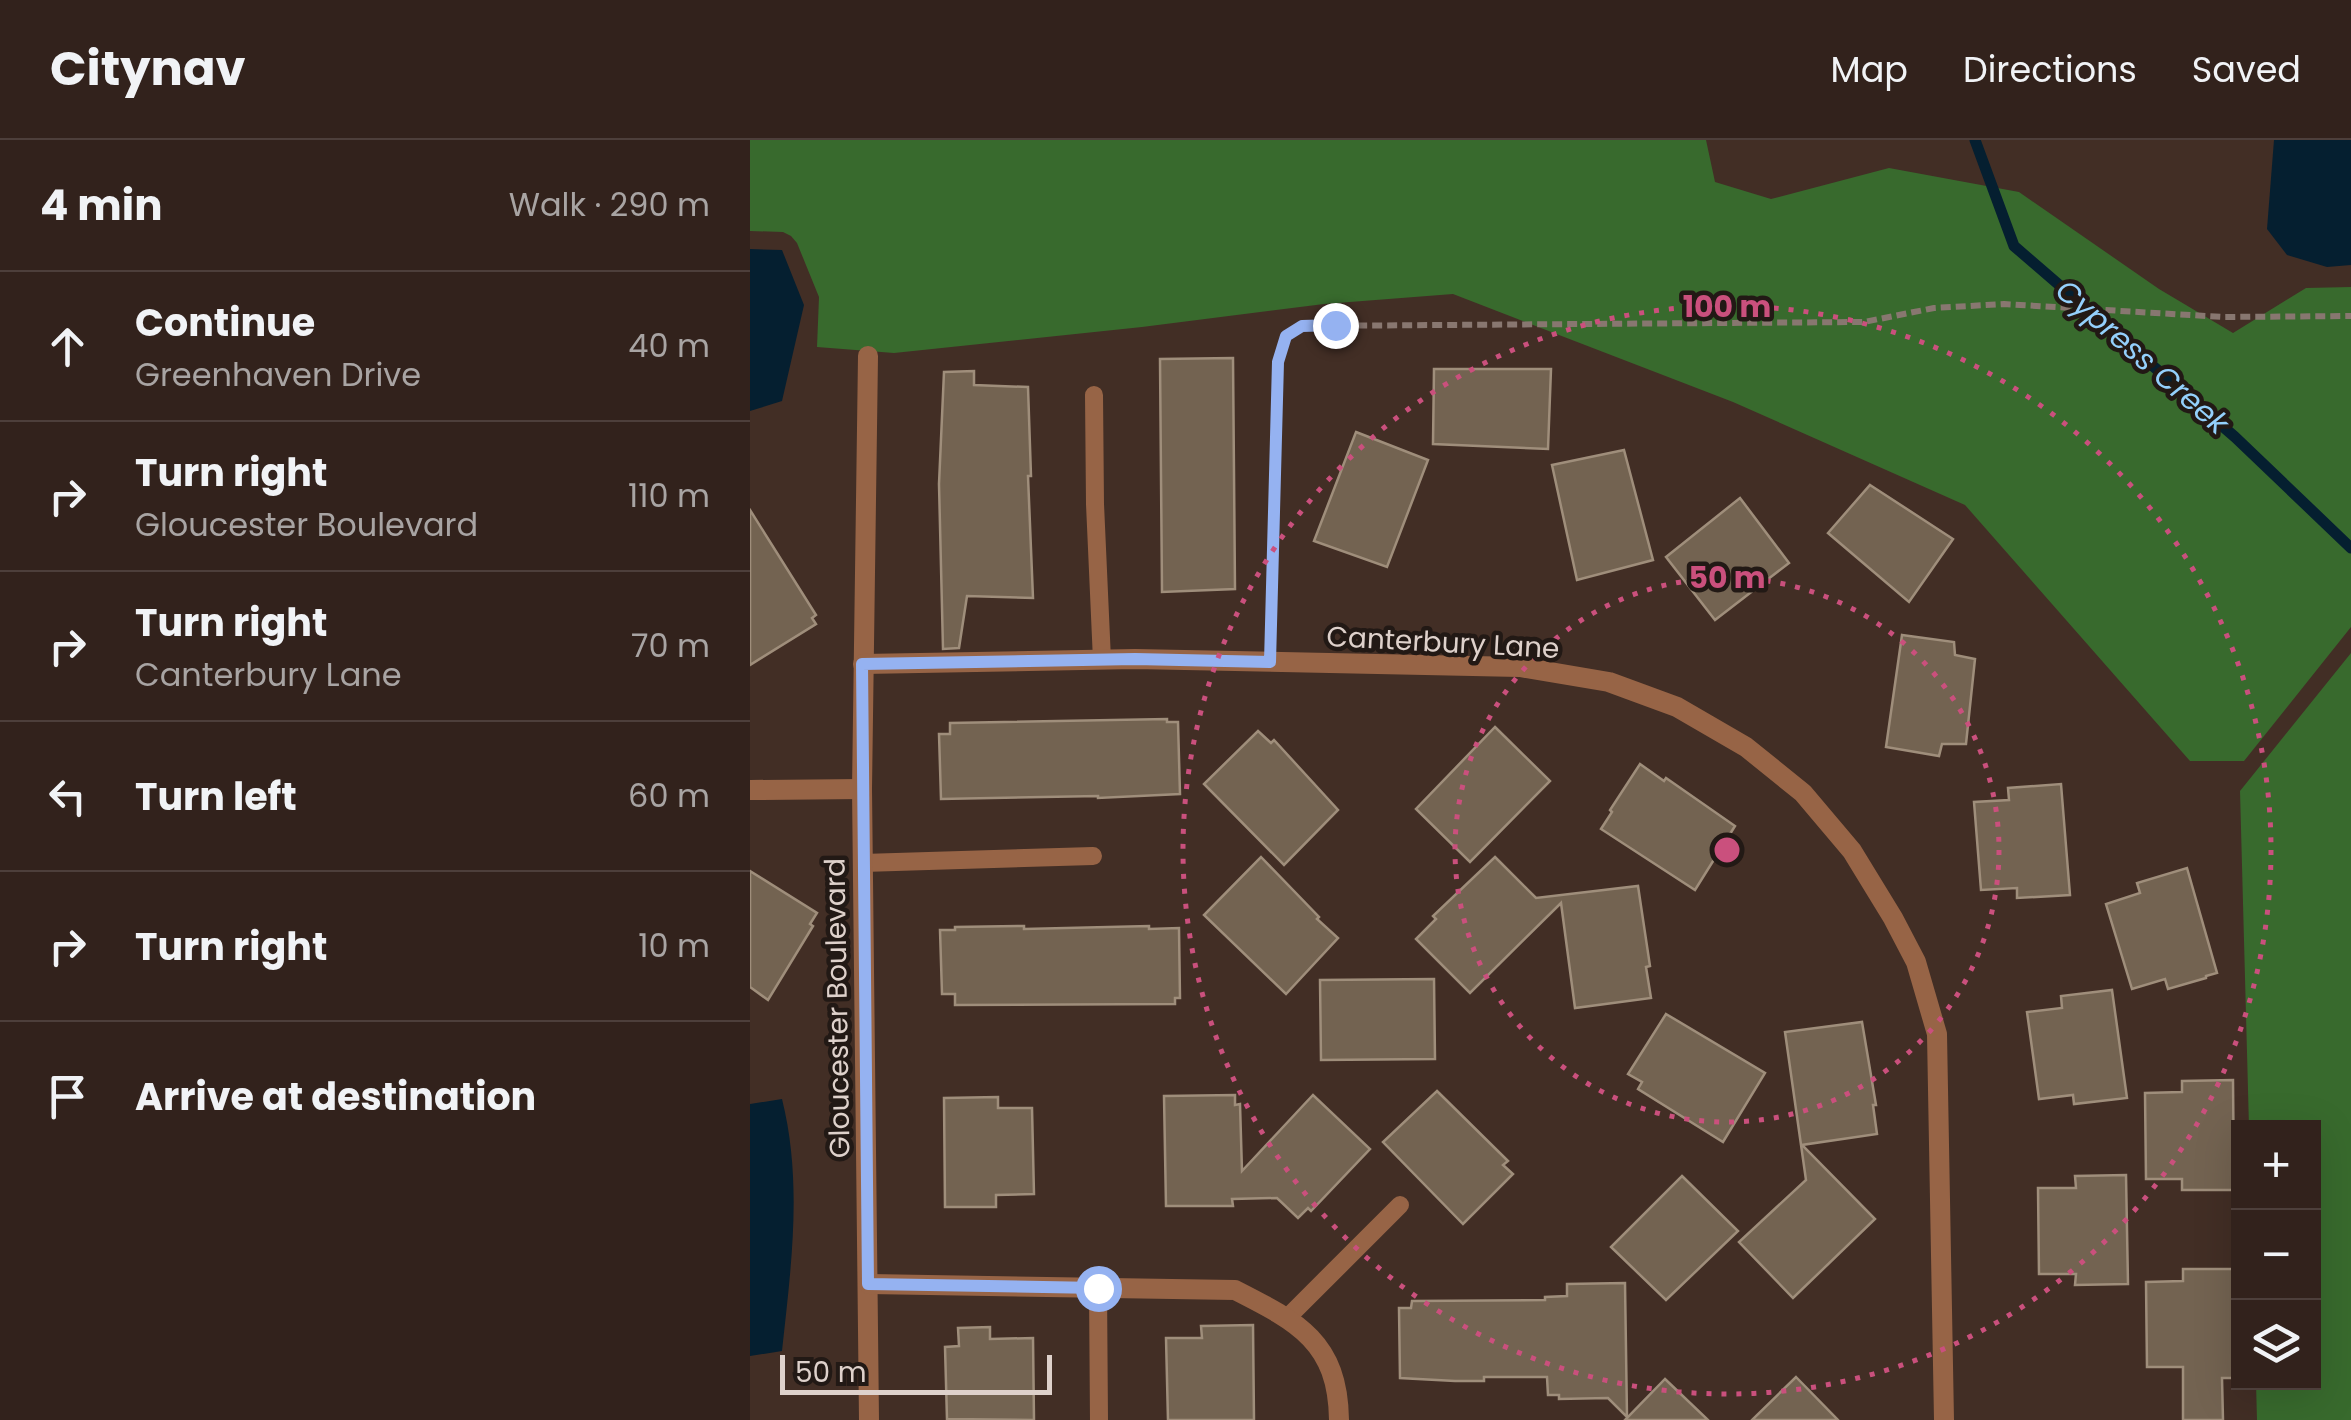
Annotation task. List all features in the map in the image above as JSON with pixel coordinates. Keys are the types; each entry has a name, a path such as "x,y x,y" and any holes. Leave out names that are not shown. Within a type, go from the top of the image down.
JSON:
{"street":[{"name":"Gloucester Boulevard","path":"868,356 862,788 869,1420"},
{"name":"Canterbury Lane","path":"862,664 1102,660 1520,667 1609,682 1677,707 1746,747 1803,792 1852,851 1916,962 1937,1034 1944,1420"},
{"path":"750,790 862,788"},
{"path":"868,1284 1235,1290 1288,1317 1322,1350 1339,1393 1339,1420"}],"lane":[{"path":"1094,395 1102,660"},
{"path":"863,863 1093,856"},
{"path":"1288,1317 1400,1205"},
{"path":"1098,1288 1100,1420"}],"path":[{"path":"1270,662 1278,362 1286,336 1302,326 1864,322 1934,308 2004,304 2224,317 2351,316"}],"green space":[{"path":"750,140 1706,140 1715,182 1771,199 1889,168 2019,192 2159,289 2233,333 2306,288 2351,287 2351,627 2244,761 2190,761 1965,505 1733,402 1453,294 1324,304 894,353 817,347 819,297 797,243 783,232 750,231"},
{"path":"2351,653 2351,1420 2257,1420 2256,1390 2321,1390 2321,1120 2249,1120 2240,791"}],"water":[{"path":"2274,140 2351,140 2351,265 2327,267 2287,255 2267,229"},
{"path":"750,249 782,250 804,305 782,401 750,411"},
{"path":"782,1099 794,1194 782,1351 750,1356 750,1104"}],"building":[{"path":"1233,358 1235,589 1162,592 1160,359"},
{"path":"1434,369 1551,369 1548,449 1433,444"},
{"path":"974,371 974,385 1028,387 1033,598 967,596 959,648 943,649 939,484 944,372"},
{"path":"1356,432 1428,460 1387,567 1314,541"},
{"path":"1624,450 1653,560 1577,580 1552,465"},
{"path":"1870,485 1953,539 1909,602 1828,533"},
{"path":"1740,498 1789,563 1715,620 1666,557"},
{"path":"750,510 816,615 812,618 816,624 750,665"},
{"path":"1902,635 1954,642 1955,655 1975,659 1966,744 1942,744 1939,756 1886,747"},
{"path":"1167,719 1178,722 1180,794 941,799 939,734 950,734 950,723"},
{"path":"1495,727 1550,781 1470,862 1416,809"},
{"path":"1258,731 1271,743 1274,740 1338,810 1284,865 1204,784"},
{"path":"1640,764 1735,826 1695,890 1601,829"},
{"path":"2061,784 2070,895 2017,898 2017,888 1981,890 1974,802 2009,800 2008,788"},
{"path":"1261,857 1338,938 1286,994 1204,915"},
{"path":"1495,857 1536,898 1638,886 1651,998 1575,1008 1561,903 1470,993 1416,939 1436,919 1433,916"},
{"path":"2187,868 2217,973 2168,989 2165,979 2132,989 2106,904 2140,893 2137,883"},
{"path":"750,871 817,913 768,1000 750,987"},
{"path":"1024,926 1179,928 1180,998 1175,998 1175,1004 955,1005 955,994 942,994 940,930"},
{"path":"1434,979 1435,1059 1321,1060 1320,980"},
{"path":"2112,990 2127,1098 2074,1104 2073,1095 2039,1099 2027,1012 2062,1008 2061,996"},
{"path":"1666,1014 1765,1073 1723,1142 1638,1089 1642,1082 1628,1074"},
{"path":"1862,1022 1877,1134 1802,1145 1875,1219 1793,1298 1739,1242 1806,1180 1785,1032"},
{"path":"2233,1080 2231,1190 2182,1190 2182,1179 2146,1179 2145,1093 2182,1092 2182,1081"},
{"path":"1437,1091 1508,1161 1503,1165 1513,1174 1463,1224 1383,1142"},
{"path":"1235,1095 1235,1105 1240,1104 1242,1171 1313,1095 1370,1149 1311,1211 1308,1208 1298,1218 1277,1198 1232,1199 1233,1206 1166,1206 1164,1096"},
{"path":"998,1097 998,1108 1032,1108 1034,1194 996,1195 996,1207 945,1207 944,1098"},
{"path":"2126,1175 2128,1284 2075,1285 2076,1274 2039,1274 2038,1188 2076,1188 2075,1176"},
{"path":"1682,1176 1738,1231 1666,1300 1611,1247"},
{"path":"2183,1269 2231,1269 2231,1378 2222,1378 2223,1420 2183,1420 2183,1367 2147,1367 2146,1282 2183,1281"},
{"path":"1625,1283 1627,1417 1608,1398 1559,1399 1559,1395 1548,1395 1547,1377 1484,1377 1484,1381 1400,1378 1399,1308 1411,1308 1412,1301 1545,1300 1567,1296 1567,1284"},
{"path":"1253,1325 1254,1420 1168,1420 1166,1338 1202,1338 1201,1326"},
{"path":"990,1327 990,1339 1033,1338 1034,1420 947,1419 945,1347 959,1346 958,1328"},
{"path":"1796,1377 1838,1420 1752,1420"},
{"path":"1665,1379 1708,1420 1625,1420"}],"waterway":[{"name":"Cypress Creek","path":"1975,140 2014,246 2235,437 2351,548"}],"route":[{"path":"1098,1288 868,1284 862,664 1135,659 1270,662 1278,362 1286,336 1302,326 1335,325"}]}
